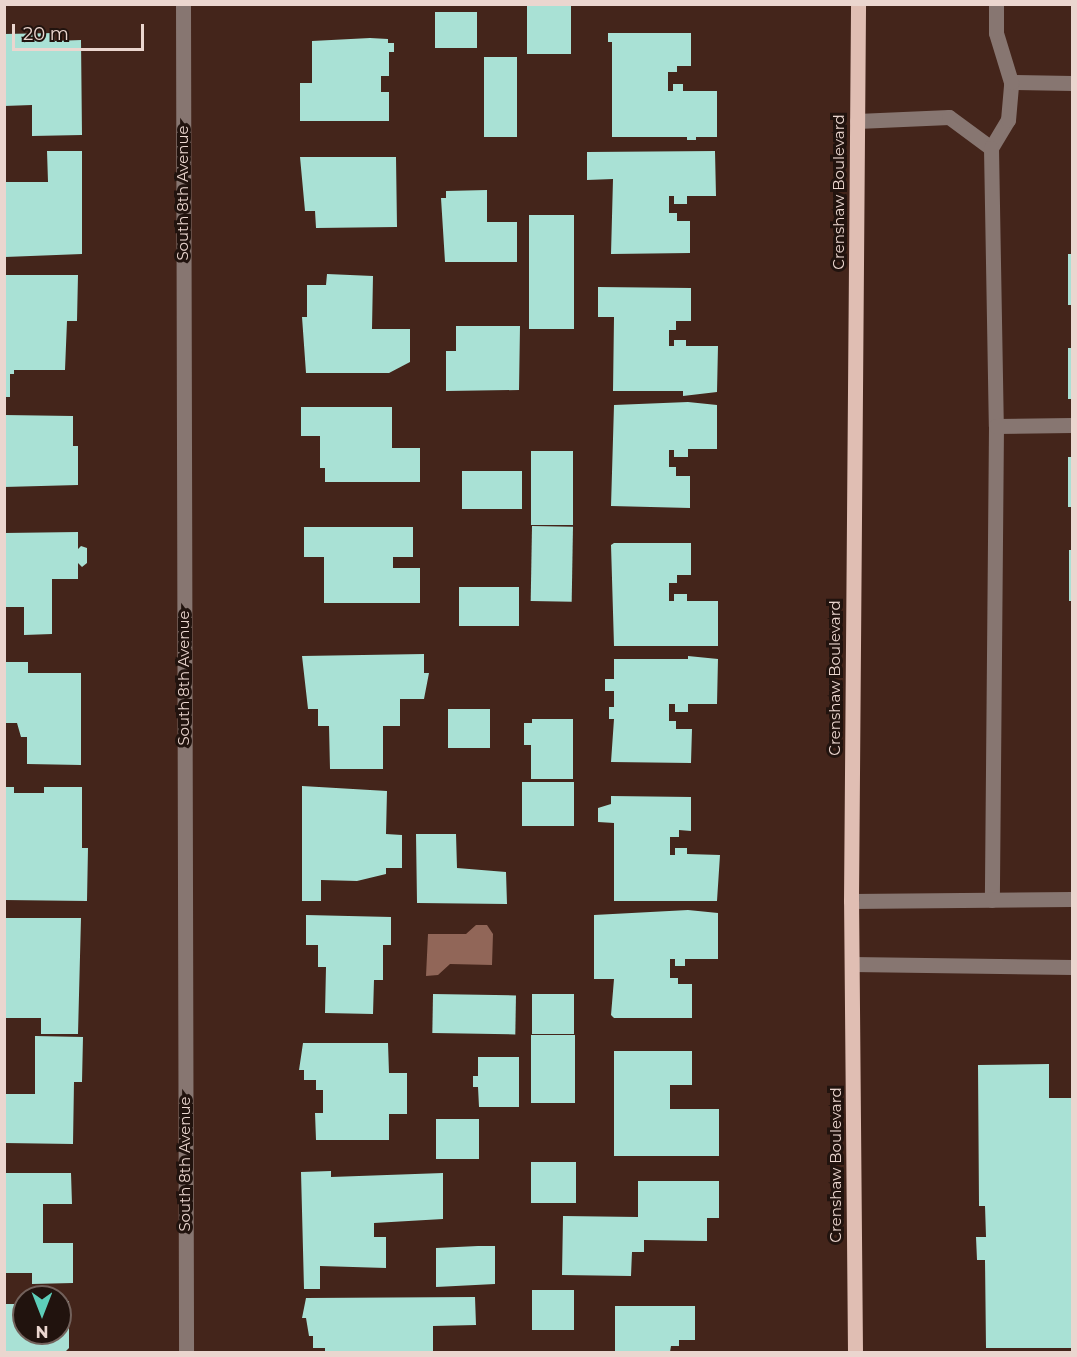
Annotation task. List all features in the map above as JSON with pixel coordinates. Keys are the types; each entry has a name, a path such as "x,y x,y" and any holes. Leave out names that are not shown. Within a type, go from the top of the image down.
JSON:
{"main road":[{"name":"Crenshaw Boulevard","path":"855,1353 851,901 858,4"}],"street":[{"name":"South 8th Avenue","path":"183,4 186,1353"},
{"path":"992,900 996,426 991,148 1008,120 1011,82 996,33 996,4"},
{"path":"1011,82 1072,83"},
{"path":"857,121 949,117 991,148"},
{"path":"996,426 1072,425"},
{"path":"851,901 1072,899"},
{"path":"852,964 1072,967"}],"shaded area":[{"path":"476,925 487,925 493,934 492,965 450,964 438,975 426,976 428,934 466,934"}],"building":[{"path":"527,4 571,4 571,54 527,54"},
{"path":"435,12 477,12 477,48 435,48"},
{"path":"54,33 55,41 81,40 82,135 32,136 32,105 4,106 4,34"},
{"path":"608,33 691,33 691,66 677,66 677,72 668,72 668,91 673,91 673,84 683,84 683,91 717,91 717,137 696,137 696,140 687,140 687,137 612,137 612,42 608,42"},
{"path":"388,39 388,43 394,43 394,52 389,52 389,76 381,76 381,92 389,92 389,121 300,121 300,83 312,83 312,41"},
{"path":"484,57 517,57 517,137 484,137"},
{"path":"47,151 82,151 82,254 5,257 5,182 48,182"},
{"path":"715,151 716,196 687,196 687,204 674,204 674,196 669,196 669,213 677,213 677,221 690,221 690,253 611,254 613,179 587,180 587,152"},
{"path":"300,157 396,157 397,227 316,228 315,211 305,211"},
{"path":"487,190 487,222 517,222 517,262 445,262 441,198 446,198 446,191"},
{"path":"529,215 574,215 574,329 529,329"},
{"path":"1068,254 1072,254 1072,305 1068,305"},
{"path":"327,274 373,276 372,329 410,329 410,362 389,373 306,373 302,317 307,317 307,285 326,285"},
{"path":"4,275 78,275 77,321 67,321 65,370 14,370 14,374 10,374 10,397 4,397"},
{"path":"598,287 691,288 691,321 676,321 676,330 669,330 669,346 674,346 674,340 686,340 686,346 718,346 717,392 683,396 683,391 613,391 614,317 598,317"},
{"path":"456,326 520,326 519,390 446,391 446,351 456,351"},
{"path":"1068,348 1072,348 1072,399 1068,399"},
{"path":"688,402 717,405 717,449 688,449 688,457 674,457 674,450 669,450 669,467 676,467 676,476 690,476 690,508 611,506 614,405"},
{"path":"301,407 392,407 392,448 420,448 420,482 325,482 325,468 320,468 320,436 301,436"},
{"path":"4,415 73,416 73,446 78,446 78,485 4,487"},
{"path":"531,451 573,451 573,525 531,525"},
{"path":"1068,457 1072,457 1072,507 1068,507"},
{"path":"462,471 522,471 522,509 462,509"},
{"path":"532,526 573,527 572,602 531,601"},
{"path":"304,527 413,527 413,557 393,557 393,568 420,568 420,603 324,603 324,557 304,557"},
{"path":"78,532 78,549 81,546 87,548 87,563 82,567 78,563 78,579 52,579 52,634 24,635 24,607 4,607 4,533"},
{"path":"614,543 691,543 691,575 677,575 677,583 669,583 669,601 674,601 674,594 687,594 687,601 718,601 718,646 614,646 611,545"},
{"path":"1069,550 1072,550 1072,601 1069,601"},
{"path":"459,587 519,587 519,626 459,626"},
{"path":"424,654 424,673 429,673 424,699 400,699 400,726 383,726 383,769 330,769 329,726 318,726 318,709 308,709 302,656"},
{"path":"688,656 718,659 717,704 688,704 688,712 675,712 675,704 669,704 669,721 676,721 676,729 692,729 691,763 611,762 614,719 609,719 609,707 614,707 614,691 605,691 605,679 614,679 614,659 688,659"},
{"path":"4,662 28,662 28,673 81,673 81,765 27,764 27,737 21,737 17,723 4,723"},
{"path":"448,709 490,709 490,748 448,748"},
{"path":"532,719 573,719 573,779 531,779 531,745 524,745 524,723 532,723"},
{"path":"522,782 574,782 574,826 522,826"},
{"path":"302,786 387,791 386,834 402,835 402,868 386,868 386,874 357,881 321,880 321,901 302,901"},
{"path":"4,787 14,787 14,793 44,793 44,787 82,787 82,848 88,848 87,901 4,900"},
{"path":"611,796 691,797 691,831 679,830 679,837 670,837 670,855 675,855 675,848 687,848 687,854 720,855 717,901 614,901 614,823 598,822 598,808 611,804"},
{"path":"416,834 456,834 457,868 506,872 507,904 417,903"},
{"path":"688,910 718,913 718,959 685,959 685,966 675,966 675,959 670,959 670,978 678,978 678,984 692,984 692,1018 614,1018 611,1015 614,979 594,979 594,915"},
{"path":"306,915 391,917 391,945 383,945 383,980 374,980 373,1014 325,1013 326,967 318,967 318,945 306,945"},
{"path":"4,918 81,918 78,1034 41,1034 41,1018 4,1018"},
{"path":"433,994 516,995 515,1034 432,1033"},
{"path":"532,994 574,994 574,1034 532,1034"},
{"path":"531,1035 575,1035 575,1103 531,1103"},
{"path":"35,1036 83,1037 82,1082 74,1082 73,1144 4,1143 4,1094 35,1094"},
{"path":"303,1043 388,1043 389,1073 407,1073 407,1114 389,1114 389,1140 316,1140 315,1113 323,1113 323,1090 316,1090 316,1080 304,1080 304,1070 299,1070"},
{"path":"614,1051 692,1051 692,1085 670,1085 670,1109 719,1109 719,1156 614,1156"},
{"path":"478,1057 519,1057 519,1107 479,1107 478,1087 473,1087 473,1076 478,1076"},
{"path":"1049,1064 1049,1098 1072,1098 1071,1348 986,1348 985,1260 977,1260 976,1237 986,1237 985,1206 979,1206 978,1065"},
{"path":"436,1119 479,1119 479,1159 436,1159"},
{"path":"531,1162 576,1162 576,1203 531,1203"},
{"path":"331,1171 331,1177 443,1173 443,1219 374,1223 374,1237 386,1237 386,1268 320,1266 320,1289 304,1289 301,1172"},
{"path":"4,1173 71,1173 72,1204 43,1204 43,1243 73,1243 73,1283 32,1284 32,1273 4,1273"},
{"path":"638,1181 719,1181 719,1218 707,1218 707,1241 644,1240 644,1252 632,1252 631,1276 562,1275 563,1216 638,1217"},
{"path":"495,1246 495,1284 436,1287 436,1248"},
{"path":"532,1290 574,1290 574,1330 532,1330"},
{"path":"475,1297 476,1325 433,1326 433,1352 325,1352 325,1348 313,1348 313,1336 309,1336 306,1318 302,1318 306,1298"},
{"path":"4,1304 12,1304 12,1345 69,1345 69,1348 65,1352 4,1352"},
{"path":"615,1306 695,1306 695,1340 679,1340 679,1346 671,1346 670,1352 615,1352"}]}
